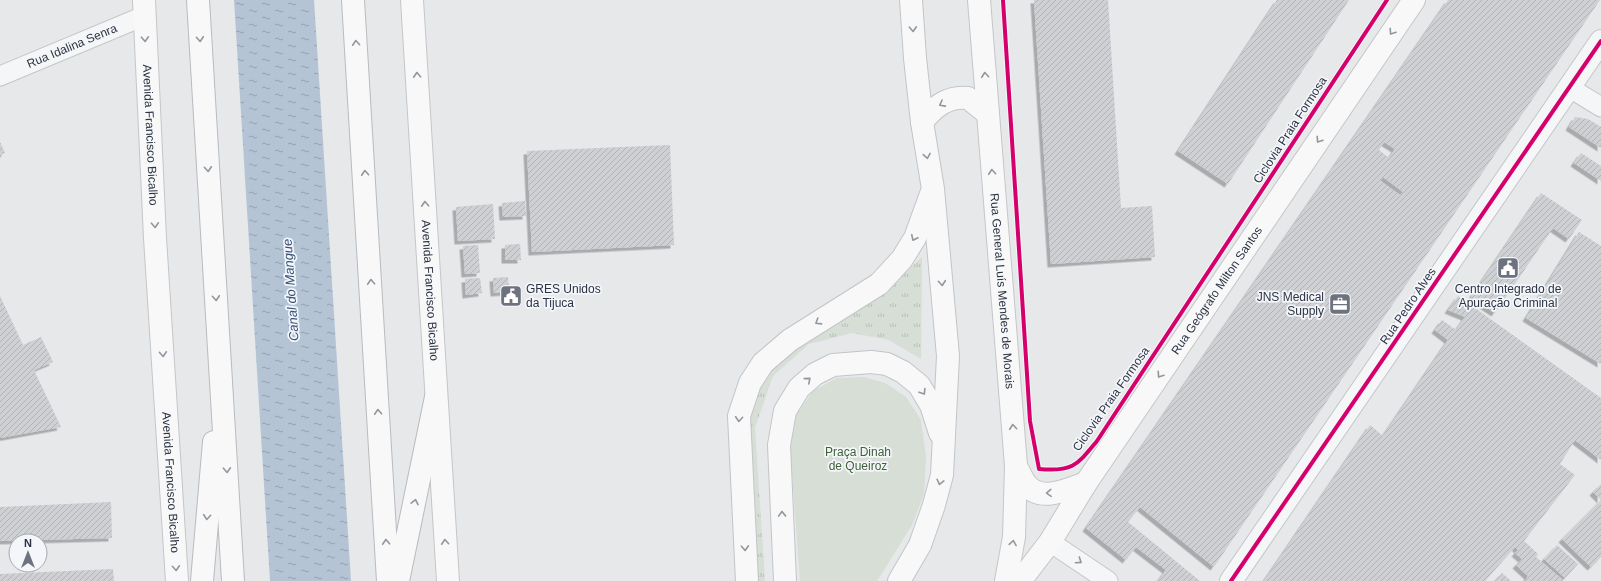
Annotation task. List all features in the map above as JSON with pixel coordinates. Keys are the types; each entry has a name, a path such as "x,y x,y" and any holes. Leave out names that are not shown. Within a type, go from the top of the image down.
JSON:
{"main road":[{"path":"198,0 233,581"},
{"path":"353,0 388,581"},
{"name":"Avenida Francisco Bicalho","path":"412,0 448,581"},
{"path":"900,581 920,545 934,505 942,475 948,356 933,189 922,122 915,58 911,0"},
{"name":"Rua General Luís Mendes de Morais","path":"978,0 1016,466 1014,536 1006,581"},
{"name":"Rua Geógrafo Milton Santos","path":"1020,581 1050,542 1086,483 1414,0"},
{"name":"Avenida Francisco Bicalho","path":"144,8 155,238 177,581"},
{"path":"922,122 936,107 954,98 968,98 988,114"},
{"path":"747,581 738,416 750,383 764,363 790,340 879,284 902,259 915,238 933,189"},
{"path":"785,581 780,445 785,411 799,388 810,379 833,365 853,362 887,364 903,372 919,385 931,405 943,443"},
{"path":"202,581 220,367"},
{"path":"398,581 436,397"},
{"path":"1016,466 1025,484 1032,490 1043,494 1058,493 1086,483"}],"street":[{"name":"Rua Idalina Senra","path":"0,76 144,8"},
{"name":"Rua Pedro Alves","path":"1231,581 1601,41"},
{"path":"1570,88 1601,107"},
{"path":"1050,542 1108,581"}],"green space":[{"path":"922,257 921,359 889,340 852,333 809,344 773,376 755,428 765,581 756,581 749,410 759,383 785,353 883,293"},
{"name":"Praça Dinah de Queiroz","path":"864,377 885,383 906,397 921,420 926,457 924,494 912,525 877,581 800,581 790,446 797,414 813,391 837,378"}],"water":[{"name":"Canal do Mangue","path":"234,0 314,0 351,581 270,581"}],"building":[{"path":"1034,0 1108,0 1121,208 1152,206 1155,257 1051,264"},
{"path":"1277,0 1349,0 1228,184 1178,151"},
{"path":"1448,0 1600,0 1214,567 1140,507 1128,522 1200,581 1158,581 1166,570 1136,547 1126,560 1086,528","holes":["1384,142 1395,149 1389,158 1379,150","1383,177 1403,192 1400,195 1380,181"]},
{"path":"1575,117 1588,119 1601,127 1601,148 1569,127"},
{"path":"0,142 5,153 0,155"},
{"path":"670,145 674,245 532,252 527,151"},
{"path":"1581,153 1601,166 1601,181 1574,163"},
{"name":"Centro Integrado de Apuração Criminal","path":"1541,193 1582,220 1569,239 1553,228 1495,313 1471,297"},
{"path":"525,201 526,216 503,217 502,203"},
{"path":"493,204 495,239 458,241 456,207"},
{"path":"1579,232 1601,246 1601,364 1526,318"},
{"path":"520,244 521,260 505,260 505,245"},
{"path":"478,245 480,273 465,274 463,246"},
{"path":"508,277 509,292 494,293 493,278"},
{"path":"480,278 482,293 466,295 465,279"},
{"path":"0,296 23,345 41,337 53,362 34,370 61,427 0,438"},
{"path":"1458,296 1601,398 1601,460 1575,440 1560,464 1575,475 1524,541 1538,554 1536,557 1564,581 1525,581 1528,576 1516,565 1522,559 1515,553 1518,550 1515,547 1485,581 1264,581 1370,425 1383,436 1448,340 1435,330 1442,320 1456,330 1465,317 1448,310"},
{"path":"1601,484 1601,500 1593,492"},
{"path":"1601,500 1601,557 1591,567 1562,539"},
{"path":"111,502 112,538 48,540 48,533 8,533 8,541 0,541 0,507"},
{"path":"1557,545 1578,564 1565,578 1544,559"},
{"path":"113,569 114,581 0,581 0,574"},
{"path":"1502,573 1511,581 1495,581"}],"cycle path":[{"name":"Ciclovia Praia Formosa","path":"1003,0 1030,421 1039,469 1050,470 1067,468 1073,465 1079,461 1097,441 1387,0"},
{"path":"1231,581 1601,41"}],"place":[{"name":"Centro Integrado de Apuração Criminal","path":"1508,268"},
{"name":"GRES Unidos da Tijuca","path":"511,296"},
{"name":"JNS Medical Supply","path":"1340,304"}]}
